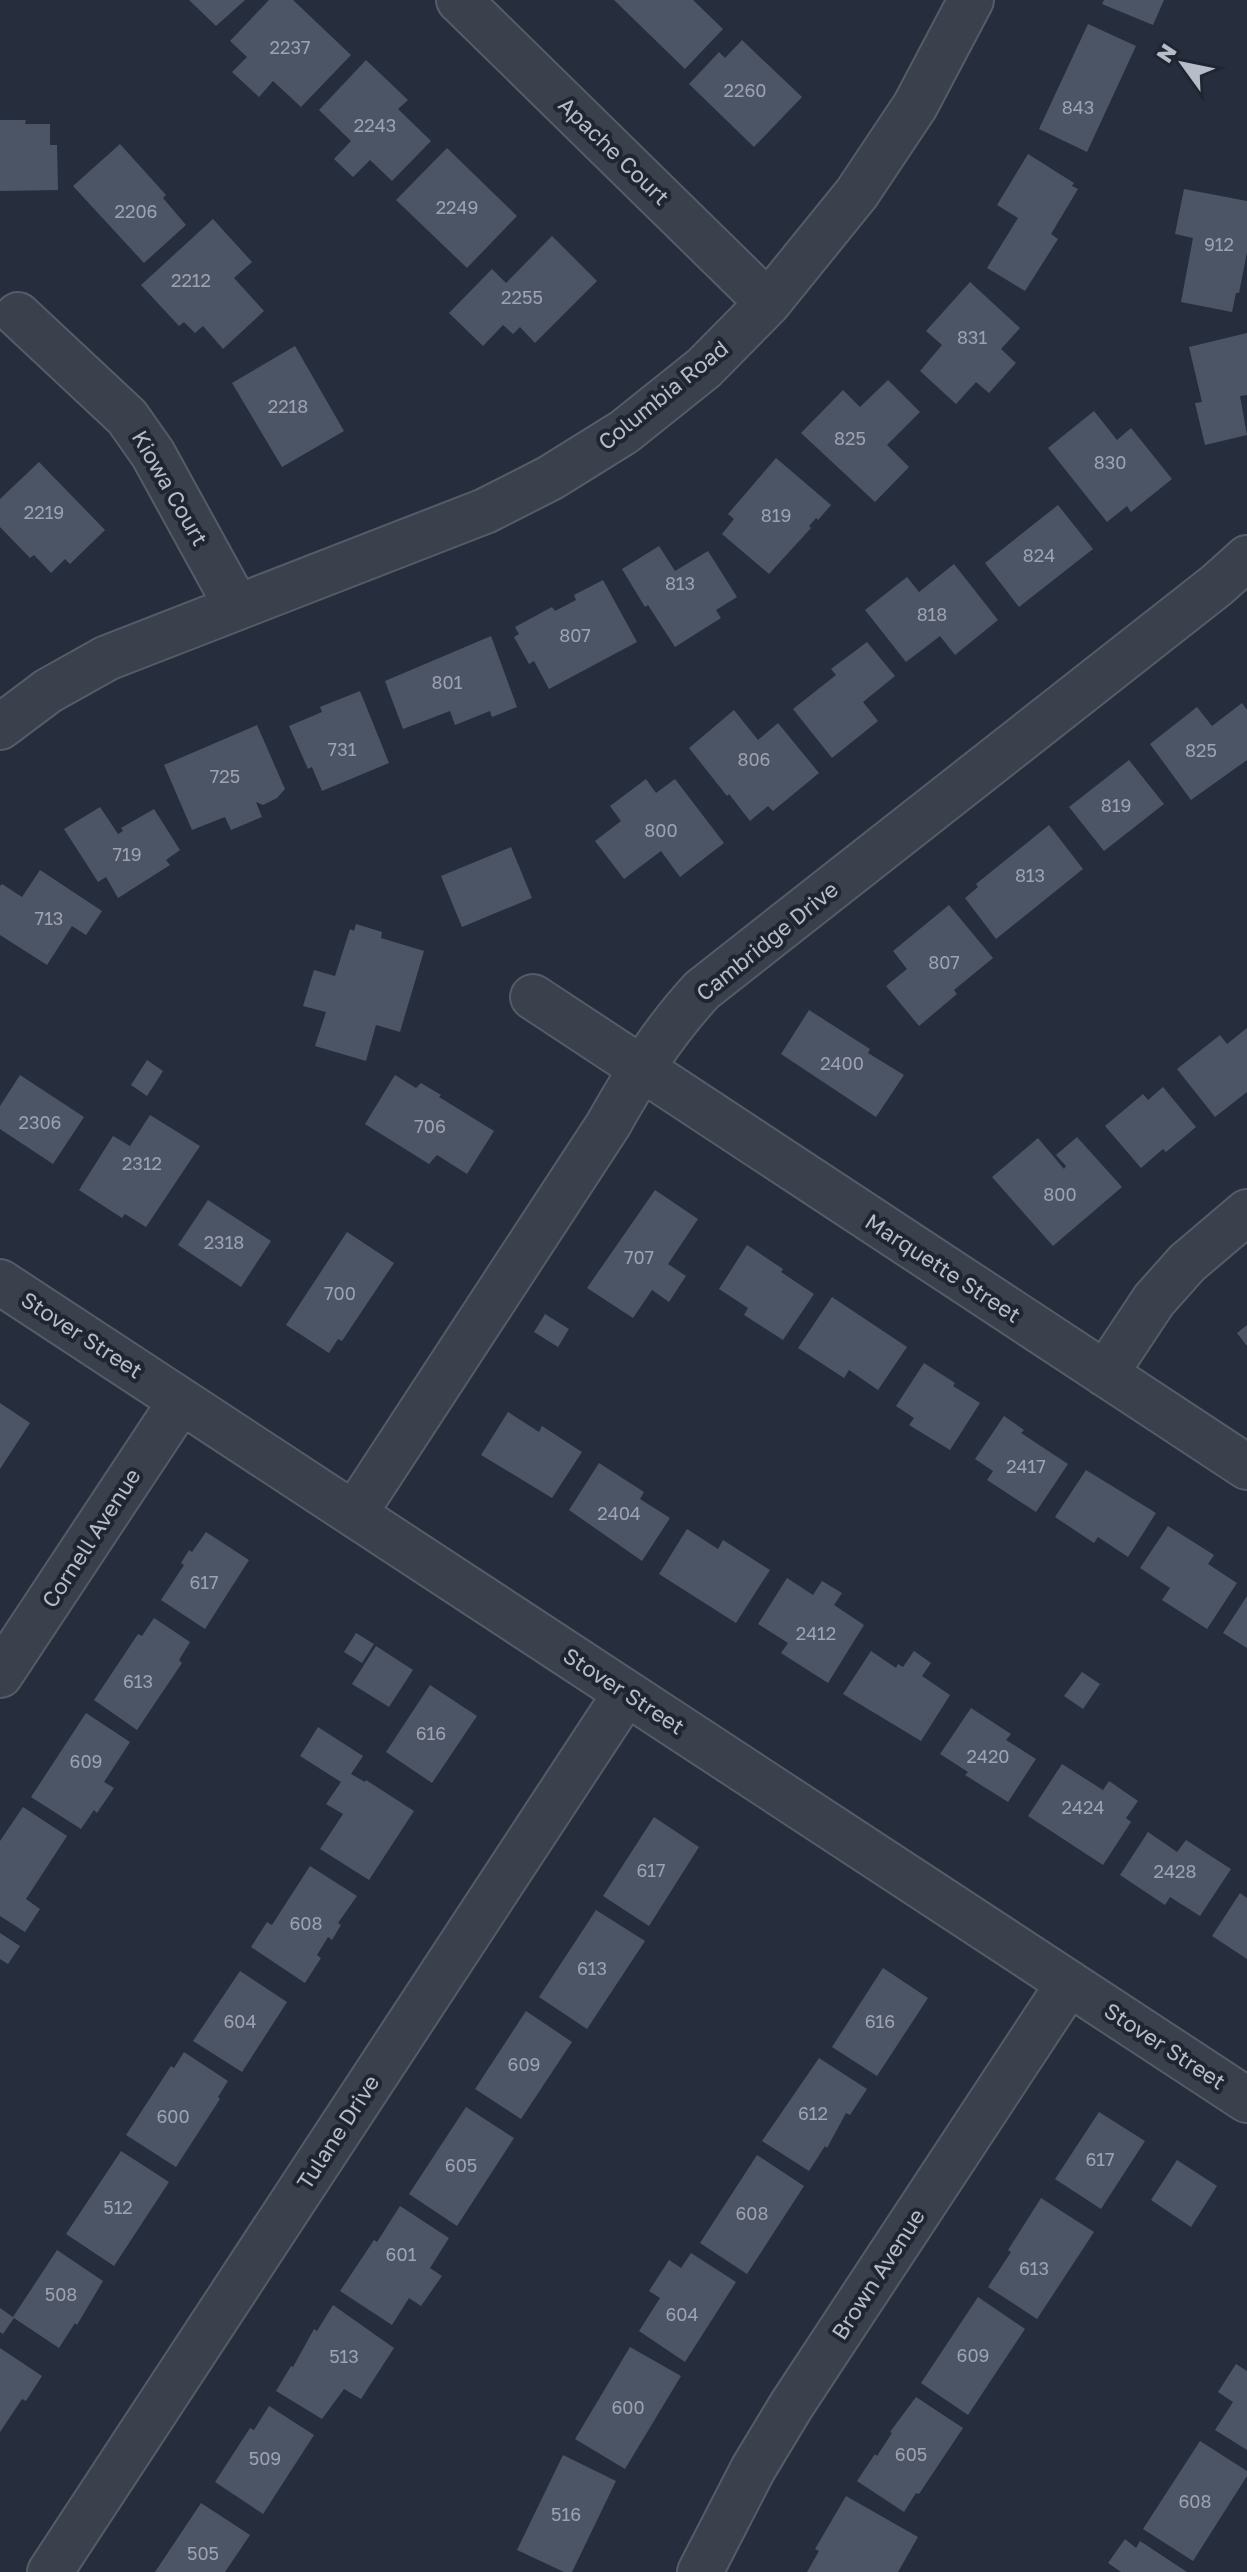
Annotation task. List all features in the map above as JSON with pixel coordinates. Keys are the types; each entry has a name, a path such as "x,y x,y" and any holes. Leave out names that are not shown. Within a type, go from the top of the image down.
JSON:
{"street":[{"name":"Apache Court","path":"459,0 768,303"},
{"name":"Columbia Road","path":"0,727 48,691 107,658 485,511 550,478 624,432 692,377 768,303 865,181 915,106 971,0"},
{"name":"Kiowa Court","path":"18,315 127,417 153,454 237,607"},
{"name":"Cambridge Drive","path":"354,1514 608,1125 639,1068 702,990 1217,585 1247,558"},
{"name":"Marquette Street","path":"533,997 1247,1467"},
{"path":"1105,1374 1154,1300 1187,1263 1247,1212"},
{"name":"Stover Street","path":"0,1282 1247,2100"},
{"name":"Cornell Avenue","path":"0,1675 181,1401"},
{"name":"Tulane Drive","path":"50,2572 626,1693"},
{"name":"Brown Avenue","path":"700,2572 753,2469 791,2406 1069,1983"}],"building":[{"path":"189,0 245,0 216,26"},
{"path":"269,0 293,0 351,55 301,107 273,81 259,97 232,72 247,57 230,41"},
{"path":"614,0 693,0 723,29 685,69"},
{"path":"1104,0 1164,0 1153,25 1102,4"},
{"path":"1088,24 1136,46 1087,152 1039,129"},
{"path":"742,40 802,97 754,147 689,84 719,52 725,58"},
{"path":"366,60 408,100 398,109 431,141 392,181 370,160 353,177 334,159 351,141 319,110"},
{"path":"0,120 50,124 50,145 57,145 58,190 0,191"},
{"path":"120,144 166,195 163,198 186,225 144,263 73,186"},
{"path":"447,148 517,216 467,268 396,200"},
{"path":"1028,154 1074,183 1072,186 1078,189 1051,234 1058,239 1025,291 987,268 1018,218 997,205"},
{"path":"1184,189 1247,201 1247,252 1232,312 1181,302 1193,238 1175,234"},
{"path":"213,219 252,262 234,278 264,311 223,349 203,326 195,333 184,322 179,326 141,285"},
{"path":"552,236 597,281 535,343 520,327 513,334 503,325 483,346 449,313 492,269 506,283"},
{"path":"970,282 1020,328 1001,349 1016,363 989,393 976,382 956,404 920,371 942,345 926,331"},
{"path":"1247,333 1247,395 1240,396 1247,435 1205,445 1195,403 1202,402 1189,347"},
{"path":"295,346 344,431 282,467 232,383"},
{"path":"888,380 920,412 887,445 909,467 875,502 801,433 843,390 860,407"},
{"path":"1094,411 1117,440 1131,428 1172,479 1131,512 1127,506 1107,522 1048,448"},
{"path":"776,458 831,505 818,520 816,518 809,526 811,528 769,574 722,534 734,519 728,514"},
{"path":"39,462 105,530 70,564 65,559 51,573 34,555 30,558 0,527 0,499"},
{"path":"1058,505 1093,549 1019,607 985,563"},
{"path":"659,546 675,571 708,551 737,597 716,610 721,618 675,647 622,569"},
{"path":"954,564 998,620 955,655 940,636 906,662 865,610 907,577 919,592"},
{"path":"603,580 637,642 549,689 534,661 529,664 514,637 519,634 515,627 552,607 555,611 576,600 574,595"},
{"path":"491,636 517,707 492,717 490,711 455,725 450,711 403,729 385,681"},
{"path":"867,642 895,676 863,702 878,721 832,758 793,709 836,675 831,669"},
{"path":"360,691 389,763 322,791 312,767 308,769 289,726 322,712 320,707"},
{"path":"1242,703 1247,710 1247,760 1191,800 1150,744 1197,707 1212,726"},
{"path":"734,710 758,740 778,723 819,773 773,811 768,806 750,821 689,748"},
{"path":"257,725 285,789 277,798 263,805 256,802 262,817 231,830 225,817 192,830 164,765"},
{"path":"1129,760 1164,804 1104,851 1069,807"},
{"path":"646,779 656,793 675,779 724,843 680,877 661,851 624,879 595,841 621,821 610,806"},
{"path":"100,807 118,834 123,831 121,828 154,809 180,850 166,860 170,865 118,898 106,877 98,882 64,829"},
{"path":"1049,825 1083,869 996,939 965,898 978,887 976,884"},
{"path":"511,847 532,898 462,927 441,876"},
{"path":"40,870 102,911 86,935 72,926 47,965 0,935 0,886 2,884 22,897"},
{"path":"949,905 993,958 954,990 957,994 919,1026 886,986 907,969 893,951"},
{"path":"356,924 382,932 381,938 424,951 400,1032 376,1025 366,1061 315,1046 326,1012 303,1006 314,970 335,976 350,929 354,931"},
{"path":"809,1010 904,1075 876,1117 781,1054"},
{"path":"1247,1028 1247,1092 1215,1117 1177,1069 1220,1035 1227,1044"},
{"path":"147,1060 163,1071 147,1096 131,1085"},
{"path":"20,1075 84,1117 53,1164 0,1129 0,1106"},
{"path":"395,1075 416,1088 421,1083 494,1131 467,1174 437,1155 429,1164 365,1124"},
{"path":"1163,1087 1196,1127 1141,1168 1105,1126 1143,1094 1148,1100"},
{"path":"150,1115 200,1146 146,1227 125,1214 122,1218 79,1190 113,1136 130,1146"},
{"path":"1077,1137 1122,1187 1053,1246 992,1177 1038,1138 1064,1169 1066,1166 1056,1155"},
{"path":"655,1190 698,1219 668,1264 686,1276 669,1302 652,1290 633,1318 587,1288"},
{"path":"208,1200 271,1241 241,1287 178,1245"},
{"path":"347,1232 394,1263 342,1341 338,1339 329,1353 286,1325"},
{"path":"747,1245 814,1294 783,1340 744,1315 748,1308 719,1289"},
{"path":"832,1297 907,1347 878,1390 849,1370 844,1378 798,1348"},
{"path":"545,1314 569,1329 558,1347 534,1332"},
{"path":"1247,1325 1247,1346 1237,1333"},
{"path":"924,1363 980,1403 950,1450 909,1425 914,1418 896,1406"},
{"path":"0,1403 30,1423 0,1469"},
{"path":"508,1412 539,1432 542,1426 582,1452 552,1498 481,1455"},
{"path":"1004,1416 1024,1430 1021,1433 1068,1464 1036,1512 987,1480 993,1471 975,1459"},
{"path":"599,1463 644,1492 640,1499 670,1518 642,1561 569,1510"},
{"path":"1086,1470 1156,1513 1128,1557 1098,1537 1094,1543 1055,1517"},
{"path":"1168,1526 1214,1555 1208,1564 1237,1583 1207,1629 1162,1600 1170,1588 1140,1568"},
{"path":"687,1529 718,1549 723,1540 770,1570 736,1623 659,1574"},
{"path":"206,1532 249,1560 205,1629 161,1600 184,1565 181,1563 189,1550 192,1552"},
{"path":"787,1578 813,1595 822,1581 842,1593 834,1605 864,1625 828,1683 781,1653 788,1643 758,1624"},
{"path":"1247,1596 1247,1648 1223,1633"},
{"path":"154,1618 190,1642 179,1660 182,1663 137,1730 94,1700 138,1634 142,1636"},
{"path":"356,1633 374,1644 362,1663 344,1652"},
{"path":"376,1646 413,1670 389,1707 352,1684"},
{"path":"871,1651 896,1668 898,1664 903,1667 914,1651 931,1663 922,1676 950,1695 921,1741 843,1694"},
{"path":"1082,1672 1100,1684 1083,1709 1064,1696"},
{"path":"430,1685 477,1716 432,1783 386,1752"},
{"path":"971,1708 1011,1734 1006,1740 1036,1759 1008,1802 965,1775 968,1772 940,1754"},
{"path":"86,1713 130,1742 104,1782 114,1788 97,1813 94,1810 81,1829 31,1797"},
{"path":"318,1727 363,1756 351,1774 366,1780 414,1811 369,1880 320,1849 343,1814 326,1804 341,1782 300,1756"},
{"path":"1062,1764 1103,1790 1109,1781 1138,1801 1126,1818 1131,1822 1103,1865 1028,1816"},
{"path":"23,1807 67,1836 26,1899 40,1909 25,1932 0,1916 0,1841"},
{"path":"654,1817 699,1847 649,1926 603,1896"},
{"path":"1148,1832 1177,1852 1186,1840 1231,1869 1200,1916 1170,1897 1165,1905 1120,1875"},
{"path":"310,1866 357,1896 338,1923 341,1925 332,1940 328,1937 317,1955 321,1958 305,1983 251,1947 267,1922 272,1925"},
{"path":"1240,1893 1247,1898 1247,1959 1212,1936"},
{"path":"596,1910 645,1941 587,2029 539,1997"},
{"path":"0,1933 20,1946 8,1964 0,1959"},
{"path":"883,1968 928,1998 877,2076 832,2047"},
{"path":"240,1971 287,2002 242,2072 193,2041"},
{"path":"526,2011 572,2042 521,2119 475,2089"},
{"path":"184,2052 228,2081 218,2097 220,2099 176,2167 126,2135 171,2066 174,2068"},
{"path":"819,2058 867,2089 850,2115 846,2113 827,2148 825,2146 809,2171 762,2141"},
{"path":"466,2107 514,2138 457,2226 409,2194"},
{"path":"1099,2112 1145,2141 1101,2209 1055,2179"},
{"path":"121,2151 169,2182 114,2266 66,2234"},
{"path":"757,2155 804,2186 747,2274 700,2243"},
{"path":"1177,2160 1217,2186 1191,2227 1151,2200"},
{"path":"1041,2198 1094,2232 1037,2319 988,2287"},
{"path":"400,2206 449,2238 430,2268 442,2276 421,2306 409,2298 392,2325 340,2291"},
{"path":"57,2250 103,2281 77,2325 75,2323 59,2348 14,2318 3,2334 0,2332 0,2308 13,2317"},
{"path":"691,2253 736,2282 685,2362 639,2331 660,2298 649,2291 669,2260 681,2268"},
{"path":"978,2297 1025,2329 968,2415 921,2383"},
{"path":"333,2305 394,2348 361,2399 344,2389 322,2419 276,2391 314,2329 317,2331"},
{"path":"630,2347 681,2376 625,2469 575,2439"},
{"path":"0,2348 42,2376 0,2432"},
{"path":"1236,2364 1247,2371 1247,2450 1215,2430 1233,2402 1218,2392"},
{"path":"916,2397 963,2428 904,2512 857,2481"},
{"path":"269,2406 314,2435 263,2514 215,2482 250,2428 254,2430"},
{"path":"1200,2441 1247,2471 1247,2476 1193,2561 1143,2529"},
{"path":"563,2455 616,2481 572,2572 564,2572 517,2550"},
{"path":"846,2496 918,2537 898,2572 807,2572 819,2551 815,2549"},
{"path":"201,2503 250,2535 225,2572 155,2572"},
{"path":"1125,2539 1136,2548 1140,2541 1187,2572 1121,2572 1108,2563"}]}
